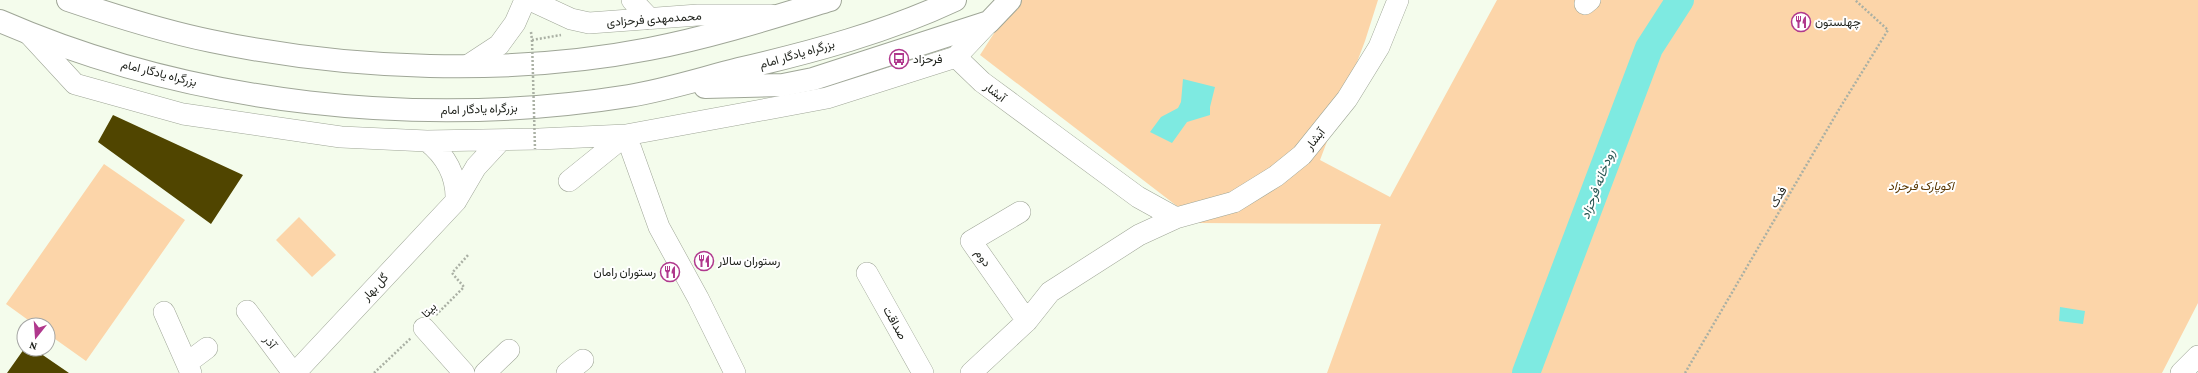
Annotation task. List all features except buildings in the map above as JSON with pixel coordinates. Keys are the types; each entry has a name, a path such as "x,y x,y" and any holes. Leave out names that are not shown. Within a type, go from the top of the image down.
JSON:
{"highway":[{"path":"68,0 155,28 233,45 354,61 467,66 526,64 621,54 703,36 830,0"},
{"name":"بزرگراه یادگار امام","path":"0,21 28,33 121,64 213,86 305,102 410,110 503,109 630,95 657,89 793,56 900,23 955,0"},
{"path":"657,89 783,85 813,79 989,22 1010,0"}],"street":[{"path":"467,66 499,45 515,23 525,0"},
{"name":"محمدمهدی فرحزادی","path":"530,0 560,6 571,19 590,23 698,15 782,14"},
{"path":"632,0 650,19"},
{"name":"آبشار","path":"971,373 1027,321 1050,292 1139,235 1176,218 1234,202 1276,176 1302,155 1347,100 1379,46 1398,0"},
{"path":"28,33 75,84 183,114 341,137 426,141 501,140 626,135 827,98 956,57 989,22"},
{"name":"آبشار","path":"956,57 982,82 1138,197 1176,218"},
{"path":"569,182 626,135"},
{"path":"626,135 659,227 698,298 735,373"},
{"name":"گل بهار","path":"294,373 456,201 476,167 501,140"},
{"path":"426,141 441,152 448,165 457,188 456,201"},
{"name":"دوم","path":"1020,212 971,241 1027,321"},
{"name":"صداقت","path":"867,273 923,373"},
{"name":"آذر","path":"247,311 294,373"},
{"path":"164,312 189,368 208,348"},
{"path":"424,328 464,373"},
{"path":"486,373 509,350"},
{"path":"2181,373 2198,356"},
{"path":"567,373 583,360"}],"path":[{"name":"فدک","path":"1685,373 1838,111 1888,30 1855,0"},
{"path":"535,149 532,40 565,34"},
{"name":"بیتا","path":"374,373 419,330 424,328 464,287 452,273 469,254"}],"green space":[{"name":"اکوپارک فرحزاد","path":"1021,0 1378,0 1365,41 1320,160 1390,197 1497,0 2198,0 2198,303 2162,373 1327,373 1381,224 1199,223 980,55 1009,10"},
{"path":"104,164 185,220 86,361 56,340 56,317 24,317 6,304"},
{"path":"299,217 336,255 312,277 276,240"}],"water":[{"path":"1183,79 1215,87 1210,107 1210,115 1187,122 1172,143 1150,132 1161,117 1178,108 1181,102"},
{"path":"2060,307 2085,311 2083,324 2059,321"}],"waterway":[{"name":"رودخانه فرحزاد","path":"1526,373 1649,48 1680,0"}],"place":[{"name":"چهلستون","path":"1801,22"},
{"name":"فرحزاد","path":"899,59"},
{"name":"رستوران سالار","path":"704,261"},
{"name":"رستوران رامان","path":"670,272"}]}
